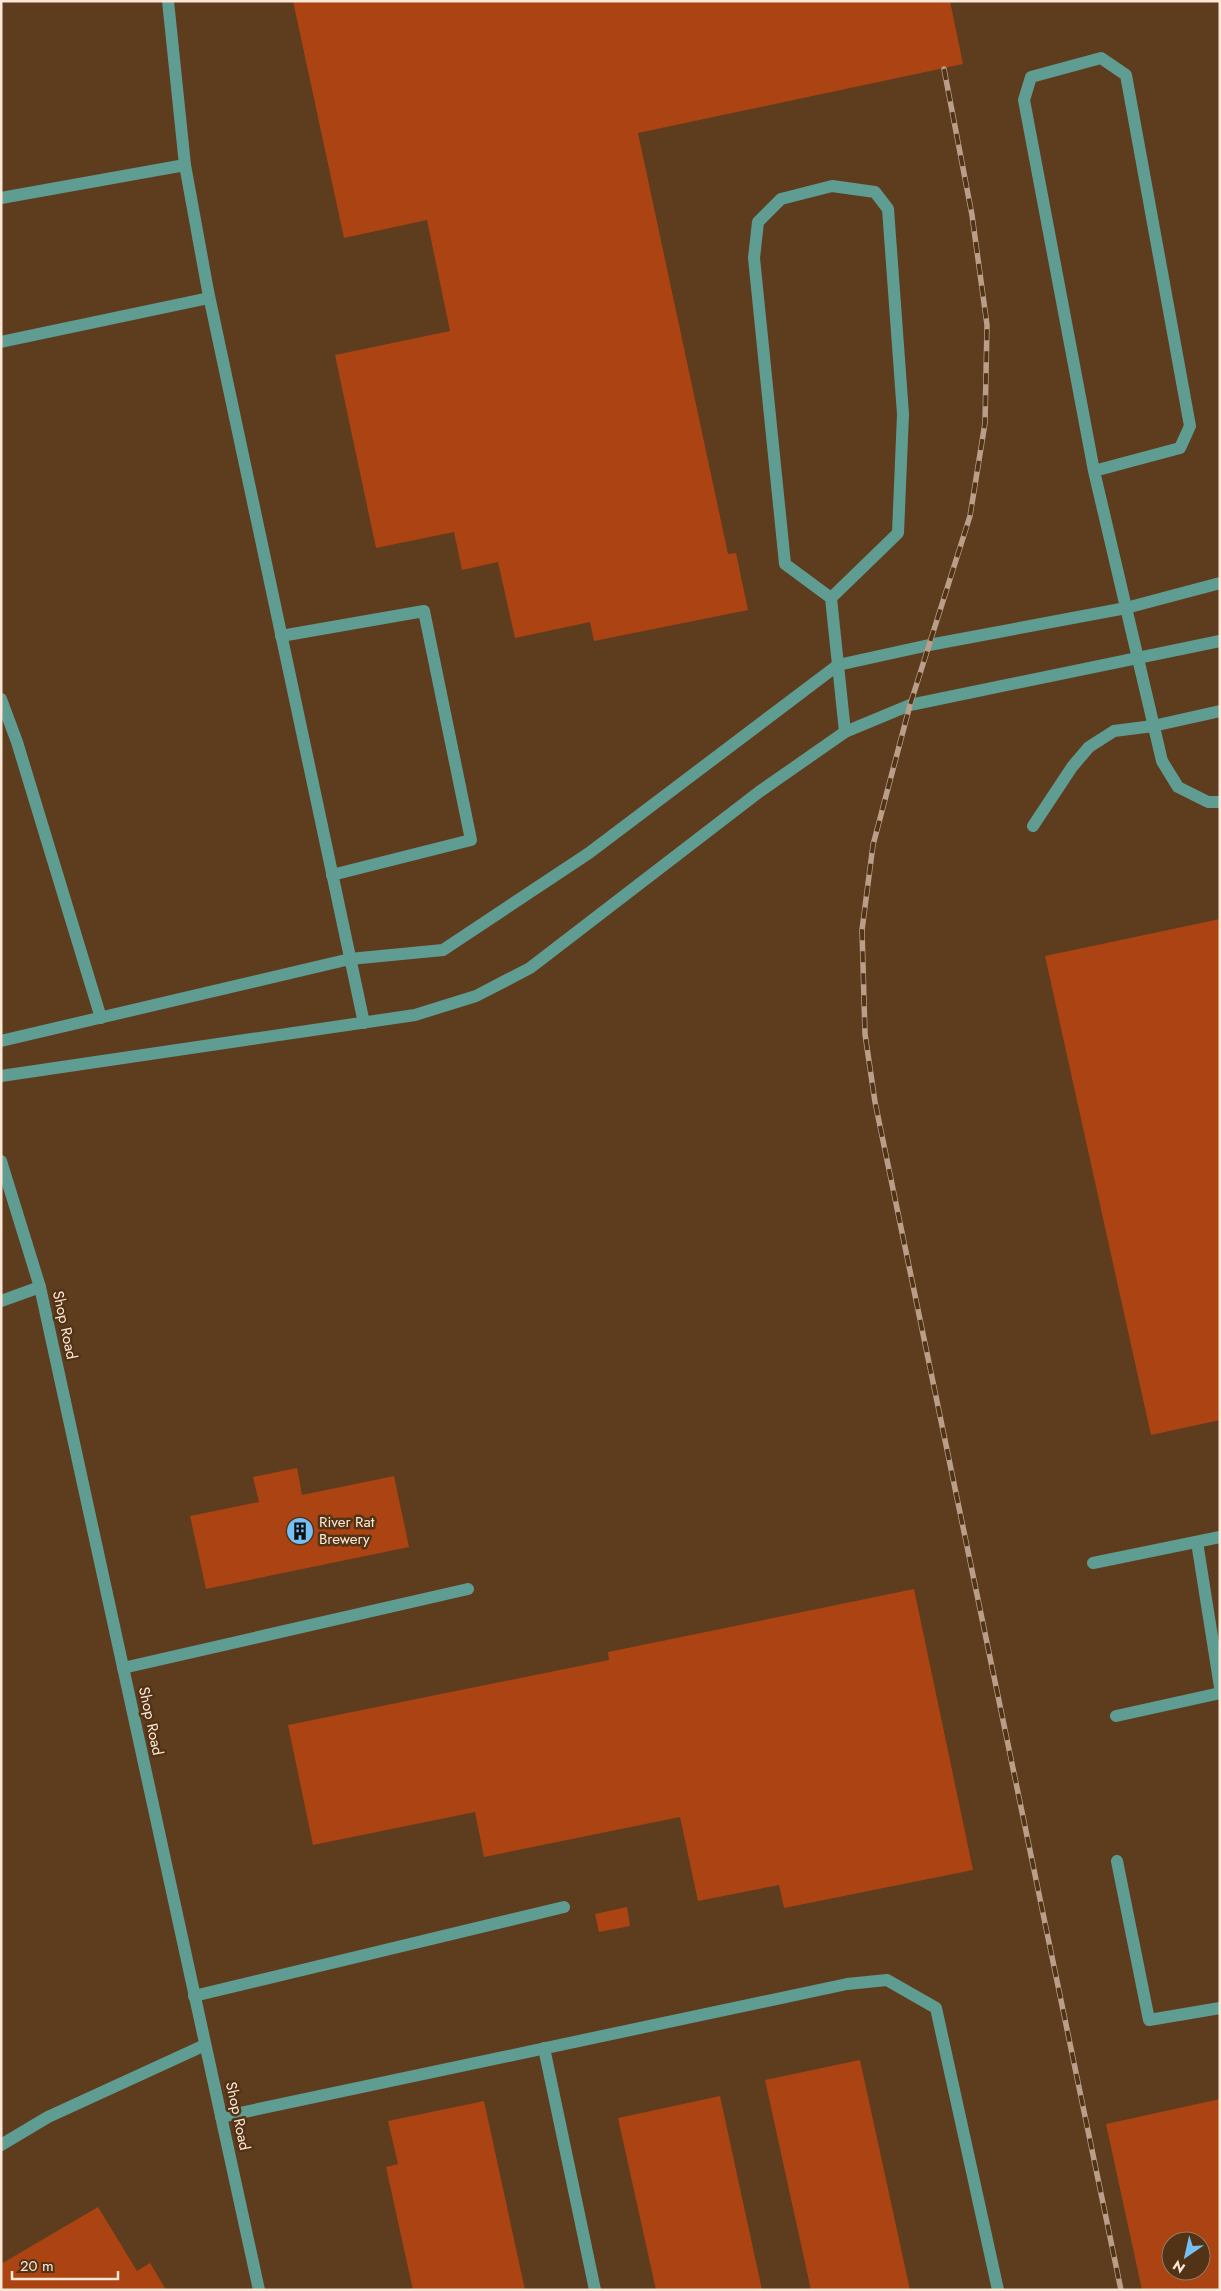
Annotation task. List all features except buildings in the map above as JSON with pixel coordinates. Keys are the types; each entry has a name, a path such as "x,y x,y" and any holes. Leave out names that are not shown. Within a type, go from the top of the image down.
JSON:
{"street":[{"path":"168,1 185,165 209,298 364,1023"},
{"path":"1094,471 1180,448 1190,426 1126,75 1101,58 1031,77 1024,100 1094,471 1162,761 1178,787 1208,802 1220,802"},
{"path":"1,198 185,165"},
{"path":"831,598 898,533 903,414 888,209 875,192 832,186 781,199 758,222 754,258 785,564 831,598 845,732"},
{"path":"1,342 209,298"},
{"path":"1,1041 350,959 443,950 589,853 838,665 929,645 1126,608 1220,583"},
{"path":"281,636 424,611 471,840 332,875"},
{"path":"1,1076 415,1015 476,996 530,968 759,792 845,732 910,704 1220,641"},
{"path":"1,699 17,742 101,1018"},
{"path":"1033,826 1072,767 1089,747 1114,732 1153,726 1220,711"},
{"name":"Shop Road","path":"1,1162 40,1287 259,2290"},
{"path":"1,1301 40,1287"},
{"path":"1093,1563 1220,1537"},
{"path":"1197,1542 1214,1614 1220,1687"},
{"path":"123,1668 468,1589"},
{"path":"1116,1716 1220,1693"},
{"path":"1117,1861 1149,2020 1220,2008"},
{"path":"194,1996 564,1907"},
{"path":"221,2117 847,1984 887,1980 936,2008 998,2290"},
{"path":"1,2145 48,2117 205,2045"},
{"path":"544,2048 595,2290"}],"railway":[{"path":"944,69 972,215 987,325 985,423 970,516 910,705 873,845 862,930 865,1034 875,1102 1121,2290"}],"place":[{"name":"River Rat Brewery","path":"300,1531"}]}
